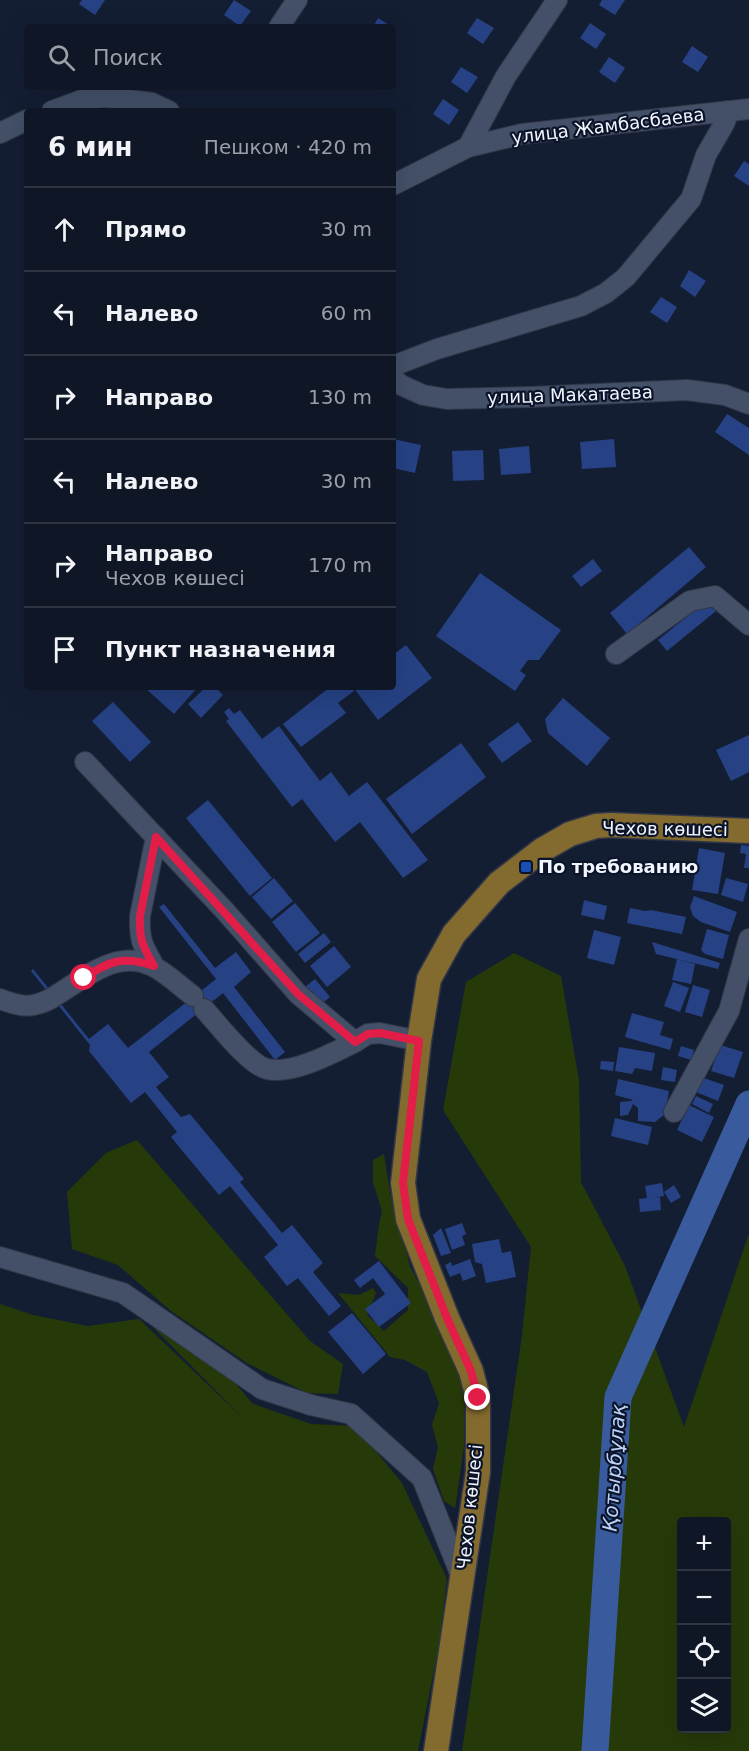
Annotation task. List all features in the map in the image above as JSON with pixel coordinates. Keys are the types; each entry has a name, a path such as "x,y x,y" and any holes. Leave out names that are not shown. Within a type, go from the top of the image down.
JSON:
{"main road":[{"name":"Чехов көшесі","path":"436,1751 478,1472 478,1398 471,1371 447,1318 408,1219 403,1183 419,1041 429,979 454,934 499,883 542,850 570,834 596,826 611,825 749,831"}],"street":[{"path":"281,24 297,0"},
{"path":"468,147 506,76 557,0"},
{"path":"60,108 82,100 105,97 152,103 163,108"},
{"name":"улица Жамбасбаева","path":"396,183 468,147 522,134 749,109"},
{"path":"396,365 436,349 581,306 606,293 626,277 691,199 706,155 729,111"},
{"path":"0,133 24,121"},
{"name":"улица Макатаева","path":"396,381 423,395 447,399 687,390 725,395 749,404"},
{"path":"616,654 690,600 715,596 749,625"},
{"path":"85,762 298,994 355,1042"},
{"path":"154,966 140,937 140,916 156,837"},
{"path":"674,1112 729,1011 749,939"},
{"path":"0,999 25,1006 39,1005 98,968 115,962 136,960 154,966 199,1002 257,1065 268,1069 301,1066 325,1057 368,1034 380,1033 419,1041"},
{"path":"0,1257 123,1293 262,1389 311,1405 351,1414 422,1479 462,1578"}],"green space":[{"path":"514,953 561,976 579,1080 581,1182 625,1266 684,1427 749,1233 749,1751 462,1751 522,1335 531,1247 443,1110 466,982"},
{"path":"137,1140 310,1341 343,1364 338,1394 307,1393 247,1363 171,1311 118,1265 72,1249 67,1192 106,1153"},
{"path":"384,1154 390,1193 410,1266 444,1331 464,1382 464,1447 455,1508 444,1501 433,1469 438,1447 432,1425 439,1403 427,1372 405,1360 390,1357 338,1293 359,1295 373,1288 376,1293 367,1315 384,1331 408,1310 408,1288 375,1256 382,1211 373,1182 373,1160"},
{"path":"0,1304 33,1315 88,1326 139,1319 245,1420 140,1314 230,1377 253,1404 311,1424 355,1426 402,1483 447,1579 439,1645 418,1751 0,1751"}],"building":[{"path":"82,0 105,0 95,15 79,4"},
{"path":"234,0 251,11 241,24 237,24 224,15"},
{"path":"602,0 625,0 615,15 599,5"},
{"path":"378,18 387,24 375,24"},
{"path":"477,18 494,28 483,44 467,33"},
{"path":"590,23 606,34 596,49 580,38"},
{"path":"692,46 708,57 698,72 682,62"},
{"path":"609,57 625,68 615,83 599,72"},
{"path":"461,67 478,77 467,93 451,82"},
{"path":"443,99 459,110 449,125 433,114"},
{"path":"744,161 749,164 749,186 734,176"},
{"path":"689,270 706,281 695,297 680,286"},
{"path":"661,297 677,307 667,323 650,312"},
{"path":"727,414 749,428 749,455 715,432"},
{"path":"614,439 616,467 582,469 580,442"},
{"path":"396,440 421,445 415,473 396,469"},
{"path":"529,446 531,473 501,475 499,449"},
{"path":"483,450 484,480 453,481 452,451"},
{"path":"689,547 706,567 627,634 610,613"},
{"path":"593,559 602,571 581,587 572,576"},
{"path":"480,573 561,630 539,660 528,660 520,671 526,675 515,691 436,636"},
{"path":"707,600 716,611 667,651 658,640"},
{"path":"406,645 432,678 378,720 355,690 396,690 396,653"},
{"path":"147,690 195,690 174,714"},
{"path":"203,690 218,690 223,695 201,718 188,704"},
{"path":"326,690 354,691 338,703 346,713 301,747 283,724"},
{"path":"563,698 610,738 587,766 548,733 545,719"},
{"path":"113,702 151,742 130,762 92,721"},
{"path":"229,708 234,714 240,710 262,739 279,726 320,781 331,772 349,796 367,782 428,860 403,878 360,822 335,842 302,799 292,807 226,721 229,719 224,712"},
{"path":"518,722 532,741 502,763 488,744"},
{"path":"749,735 749,772 731,781 716,750"},
{"path":"461,743 486,777 412,834 386,799"},
{"path":"208,800 272,878 250,896 186,818"},
{"path":"741,845 749,846 749,868 744,868 746,854 740,853"},
{"path":"699,848 725,853 718,894 692,890"},
{"path":"274,878 293,901 271,919 252,897"},
{"path":"726,878 748,884 743,902 721,895"},
{"path":"694,896 737,912 730,932 701,922 693,916 690,907"},
{"path":"584,900 607,906 604,920 581,915"},
{"path":"295,903 320,933 296,952 272,922"},
{"path":"164,904 215,968 236,952 251,972 234,987 285,1052 275,1060 223,993 149,1052 169,1077 156,1087 181,1117 190,1114 244,1179 240,1182 282,1233 292,1225 323,1263 313,1272 341,1306 329,1316 298,1278 287,1286 264,1257 278,1245 230,1186 219,1195 171,1137 177,1132 145,1092 131,1103 89,1051 90,1045 31,971 33,969 89,1039 108,1024 128,1048 216,979 159,907"},
{"path":"630,908 686,917 682,934 627,923"},
{"path":"707,929 729,935 723,959 705,954 701,950"},
{"path":"594,930 621,937 614,965 587,958"},
{"path":"324,933 331,942 305,963 298,954"},
{"path":"652,942 720,963 718,969 656,954"},
{"path":"334,946 351,967 327,987 310,966"},
{"path":"677,959 695,964 691,984 672,980"},
{"path":"315,979 330,997 320,1005 305,987"},
{"path":"673,982 689,988 680,1012 664,1006"},
{"path":"693,985 710,990 702,1017 685,1012"},
{"path":"632,1013 664,1022 660,1035 673,1039 670,1050 625,1037"},
{"path":"720,1045 743,1052 734,1078 711,1071"},
{"path":"681,1046 694,1050 691,1060 678,1056"},
{"path":"619,1047 655,1053 652,1071 635,1068 632,1074 615,1071"},
{"path":"601,1061 614,1062 613,1071 600,1069"},
{"path":"663,1067 677,1070 675,1082 661,1080"},
{"path":"701,1077 724,1085 718,1101 696,1092"},
{"path":"618,1079 669,1091 665,1114 655,1122 638,1121 638,1108 633,1104 628,1115 620,1116 620,1102 633,1100 615,1095"},
{"path":"696,1096 713,1104 709,1113 692,1104"},
{"path":"689,1105 714,1117 702,1142 677,1130"},
{"path":"615,1118 652,1127 648,1145 611,1136"},
{"path":"662,1183 664,1196 651,1198 660,1197 661,1210 640,1212 639,1199 647,1198 645,1186"},
{"path":"674,1185 681,1197 671,1203 664,1192"},
{"path":"462,1223 466,1234 462,1236 465,1245 452,1250 445,1229"},
{"path":"441,1228 451,1253 441,1256 433,1235"},
{"path":"499,1239 502,1253 511,1251 516,1277 486,1283 482,1264 475,1262 472,1244"},
{"path":"470,1259 476,1276 463,1281 460,1273 450,1277 445,1265 451,1262 452,1266"},
{"path":"379,1261 411,1303 379,1327 365,1309 385,1294 373,1278 360,1288 354,1280"},
{"path":"352,1313 386,1354 363,1374 328,1332"}],"waterway":[{"name":"Қотырбұлақ","path":"595,1751 618,1397 749,1104"}],"place":[{"name":"По требованию","path":"526,867"}],"route":[{"path":"84,978 98,968 115,962 136,960 154,966 140,937 140,916 156,837 298,994 355,1042 368,1034 380,1033 419,1041 403,1183 408,1219 447,1318 471,1371 478,1398"}]}
